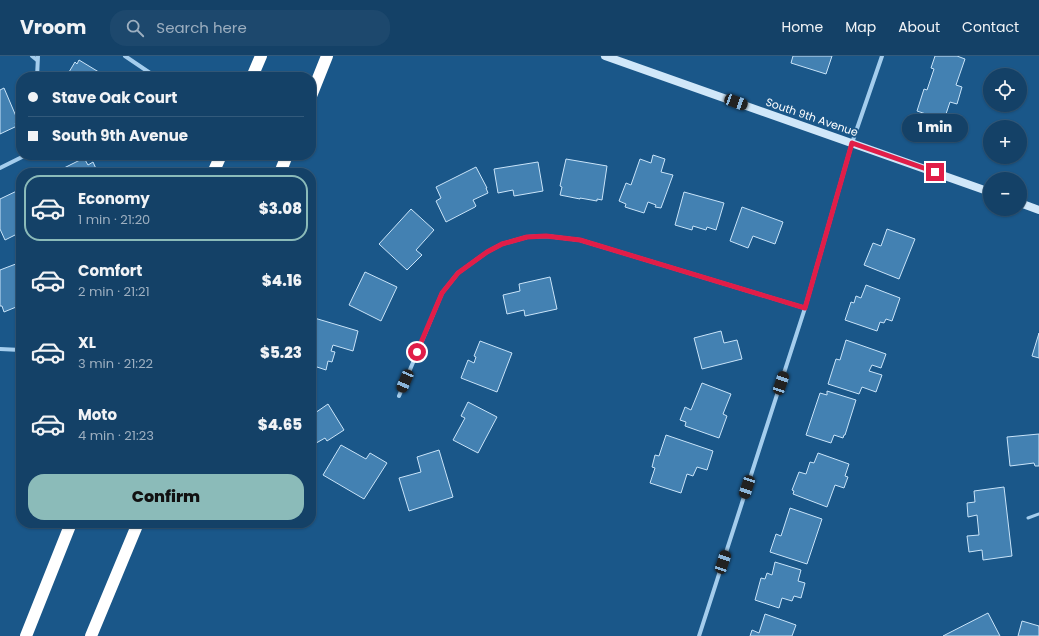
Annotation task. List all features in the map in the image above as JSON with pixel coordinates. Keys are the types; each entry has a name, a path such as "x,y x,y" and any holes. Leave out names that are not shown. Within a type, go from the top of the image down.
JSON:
{"highway":[{"path":"254,72 261,56"},
{"path":"316,84 327,56"},
{"path":"26,636 70,528"},
{"path":"91,636 136,528"}],"street":[{"path":"32,56 37,58 37,72"},
{"path":"125,56 149,72"},
{"name":"South 9th Avenue","path":"605,56 983,190"},
{"path":"699,636 805,308 852,143 882,56"},
{"path":"0,168 16,160"},
{"path":"1027,206 1039,210"},
{"path":"399,396 442,293 458,273 487,252 502,244 527,237 546,236 580,240 805,308"},
{"path":"0,349 16,350"}],"lane":[{"path":"1028,518 1039,514"}],"building":[{"path":"793,56 832,56 826,74 791,63"},
{"path":"935,56 957,56 965,59 956,85 962,87 957,104 950,102 944,120 917,111 924,89 927,90 934,69 931,68"},
{"path":"79,60 99,72 69,72 75,62 77,64"},
{"path":"4,88 16,116 16,126 0,134 0,90"},
{"path":"653,155 665,159 661,172 673,175 661,208 655,207 656,205 648,202 644,213 625,207 626,204 619,201 626,183 631,185 640,159 651,163"},
{"path":"566,159 607,166 602,200 597,199 597,201 580,199 560,195 562,187 560,186"},
{"path":"80,160 85,160 88,165 93,162 96,168 64,168"},
{"path":"538,162 543,191 514,196 513,190 498,193 494,169"},
{"path":"476,167 488,193 473,200 476,206 475,207 446,222 436,201 441,198 436,187"},
{"path":"16,191 16,234 5,240 0,229 0,199"},
{"path":"684,192 724,203 716,230 707,227 706,230 693,226 692,230 675,225"},
{"path":"742,207 783,222 775,244 753,236 748,248 730,241"},
{"path":"411,209 434,230 416,250 422,255 407,270 379,244"},
{"path":"887,229 915,239 899,279 864,265 873,243 881,246"},
{"path":"16,264 16,307 4,312 2,306 0,306 0,270"},
{"path":"365,272 397,287 381,321 349,305"},
{"path":"550,277 557,309 525,316 524,310 507,314 503,295 520,291 519,284"},
{"path":"866,285 900,298 892,321 886,319 884,323 880,322 877,331 845,320 851,302 854,303 856,296 861,298"},
{"path":"316,318 358,331 353,351 333,345 331,351 335,352 332,362 328,361 326,370 316,367"},
{"path":"721,331 724,343 737,340 742,359 702,369 694,338"},
{"path":"1039,333 1039,358 1032,356"},
{"path":"846,340 886,354 881,368 872,365 869,371 882,375 876,392 862,387 859,394 828,384 836,359 840,360"},
{"path":"480,341 512,353 497,392 461,378 468,360 474,363 476,357 474,356"},
{"path":"702,383 731,394 723,414 727,416 719,438 685,426 686,422 680,420 685,407 691,410"},
{"path":"827,391 856,400 845,435 843,438 834,435 831,443 806,435 820,393 827,395"},
{"path":"468,402 497,417 478,453 453,440 465,418 461,416"},
{"path":"328,404 344,430 327,441 325,438 316,443 316,412"},
{"path":"1039,434 1039,466 1035,466 1034,463 1010,466 1007,437"},
{"path":"666,435 713,451 707,470 697,467 693,476 687,474 681,493 650,483 655,468 652,467 655,455 659,456"},
{"path":"341,445 366,459 370,453 387,463 364,499 323,475"},
{"path":"439,450 453,497 409,511 399,478 421,472 417,457"},
{"path":"818,453 849,464 845,476 848,477 844,488 835,485 827,507 793,494 794,491 792,490 799,472 806,474 810,462 814,463"},
{"path":"1004,487 1012,556 983,560 982,550 969,552 967,536 979,535 977,515 968,517 967,503 975,502 974,491"},
{"path":"790,508 822,519 807,564 770,552 776,534 781,536"},
{"path":"775,562 801,570 798,581 805,583 801,598 794,596 792,601 782,598 779,608 755,600 761,578 765,579 767,573 772,575"},
{"path":"988,613 1000,636 943,636"},
{"path":"765,614 796,625 792,636 750,636 752,630 759,633"},
{"path":"1022,621 1039,626 1039,636 1018,636"}],"route":[{"path":"417,352 442,293 458,273 487,252 502,244 527,237 546,236 580,240 805,308 852,143 935,172"}]}
